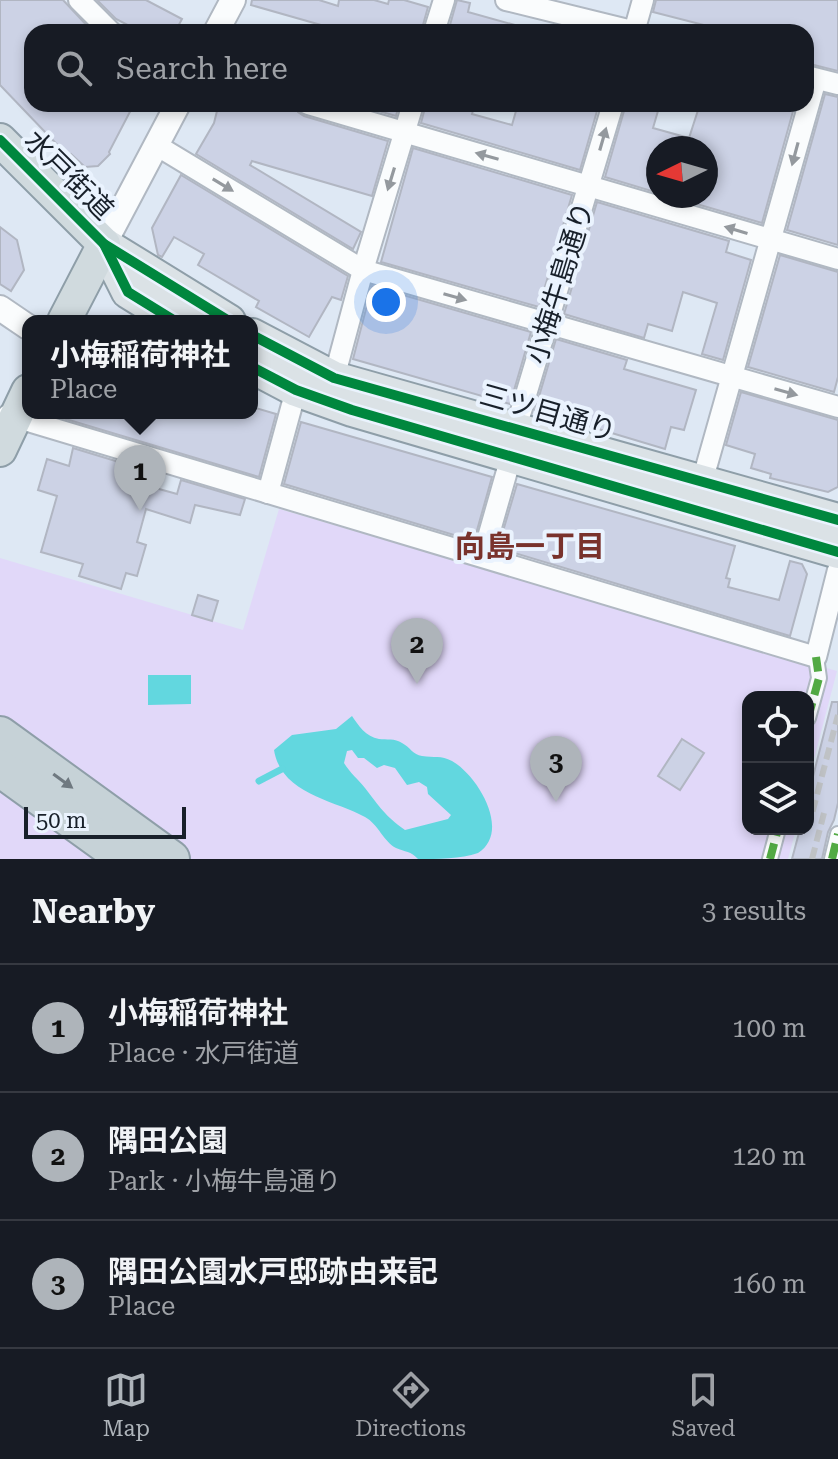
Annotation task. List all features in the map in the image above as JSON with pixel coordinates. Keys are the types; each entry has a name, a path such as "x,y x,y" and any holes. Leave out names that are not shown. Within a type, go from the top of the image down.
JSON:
{"highway":[{"name":"水戸街道","path":"0,140 104,244 67,315"},
{"path":"0,450 14,407"},
{"path":"0,735 171,859"},
{"path":"0,768 126,859"}],"main road":[{"path":"104,244 128,292 165,315"},
{"path":"104,244 219,315"},
{"name":"三ツ目通り","path":"258,338 334,378 838,552"},
{"name":"三ツ目通り","path":"258,370 296,390 352,410 702,482 838,520"}],"street":[{"path":"79,0 103,24"},
{"path":"220,24 233,0"},
{"path":"436,24 444,0"},
{"path":"506,0 602,24"},
{"path":"636,24 643,0"},
{"path":"814,79 838,84"},
{"path":"104,244 174,112"},
{"path":"336,112 838,259"},
{"path":"334,378 411,112"},
{"name":"小梅牛島通り","path":"483,555 611,112"},
{"path":"702,482 771,240 803,112"},
{"path":"156,145 363,270 838,407"},
{"path":"0,308 22,323"},
{"path":"258,383 296,390 268,493"},
{"path":"49,419 268,493 816,657"},
{"path":"814,696 819,678 816,657 838,570"},
{"path":"832,859 838,834"},
{"path":"770,859 776,835"}],"shaded area":[{"path":"279,509 837,671 814,759 814,691 742,691 742,835 794,835 788,859 0,859 0,558 243,630"}],"water":[{"path":"148,675 191,675 191,704 148,705"},
{"path":"352,716 370,736 396,740 414,753 444,758 462,768 487,804 492,831 488,843 478,853 471,855 418,859 392,845 365,817 310,794 287,777 274,750 292,735 336,729","holes":["352,750 358,758 364,758 377,768 384,765 395,768 407,785 419,782 451,815 448,819 405,830 392,820 344,763 347,751"]}],"building":[{"path":"0,0 63,0 86,24 24,24 24,110 0,85"},
{"path":"97,0 146,0 182,19 179,24 126,24"},
{"path":"252,0 319,0 338,6 339,0 374,0 388,4 389,0 404,0 428,7 423,24 318,24 251,5"},
{"path":"457,0 470,3 468,12 511,24 450,24"},
{"path":"656,0 838,0 838,71 814,65 814,24 700,24 653,12"},
{"path":"825,94 838,97 838,245 787,230"},
{"path":"26,112 130,112 110,154 98,166 85,167 71,154 68,156"},
{"path":"217,112 298,112 388,141 372,196 252,161 250,165 361,232 353,249 196,154 214,123"},
{"path":"424,112 473,112 512,125 516,112 597,112 580,170 421,123"},
{"path":"624,112 658,112 653,128 682,136 646,136 646,189 605,177"},
{"path":"697,112 793,112 762,223 710,208 718,208 718,136 690,136"},
{"path":"413,148 572,195 539,307 381,262"},
{"path":"181,175 348,276 341,300 332,297 309,337 256,307 259,301 198,265 204,254 174,237 162,257 158,255 152,228"},
{"path":"597,202 729,241 726,252 751,260 723,360 702,354 717,303 683,292 672,331 648,324 644,338 564,314"},
{"path":"0,227 17,240 24,270 11,291 0,284"},
{"path":"780,255 838,272 838,377 834,392 748,367"},
{"path":"372,286 531,332 510,404 353,359"},
{"path":"556,339 627,360 624,369 696,390 684,430 671,427 665,449 535,410"},
{"path":"741,392 838,420 838,487 828,492 770,478 771,474 751,468 755,454 726,445"},
{"path":"258,409 276,414 259,477 66,419 258,419"},
{"path":"301,422 492,477 474,541 284,484"},
{"path":"73,448 145,470 141,484 177,494 181,480 245,499 240,515 195,505 190,523 146,509 137,542 146,545 137,576 126,573 121,589 79,576 83,564 41,552 57,496 38,490 47,459 69,466"},
{"path":"517,484 735,546 726,578 730,579 728,587 779,600 790,561 802,564 807,574 790,636 498,548"},
{"path":"198,595 218,601 212,621 192,615"},
{"path":"832,702 838,702 838,803 834,820 822,859 792,859 798,835 814,835 814,772"},
{"path":"682,739 704,753 680,790 658,776"}],"waterway":[{"path":"259,781 282,769"}],"railway":[{"path":"814,806 838,715"},
{"path":"812,859 824,813"}],"marked path":[{"path":"814,696 819,678 816,657"},
{"path":"832,859 838,834"},
{"path":"770,859 776,835"}],"cycle path":[{"path":"0,140 104,244 219,315"},
{"path":"104,244 128,292 165,315"},
{"path":"258,338 334,378 838,520"},
{"path":"258,370 296,390 352,410 838,552"}],"place":[{"name":"小梅稲荷神社","path":"140,511"},
{"name":"隅田公園","path":"417,684"},
{"name":"隅田公園水戸邸跡由来記","path":"556,802"}],"district":[{"name":"向島一丁目","path":"530,546"}]}
